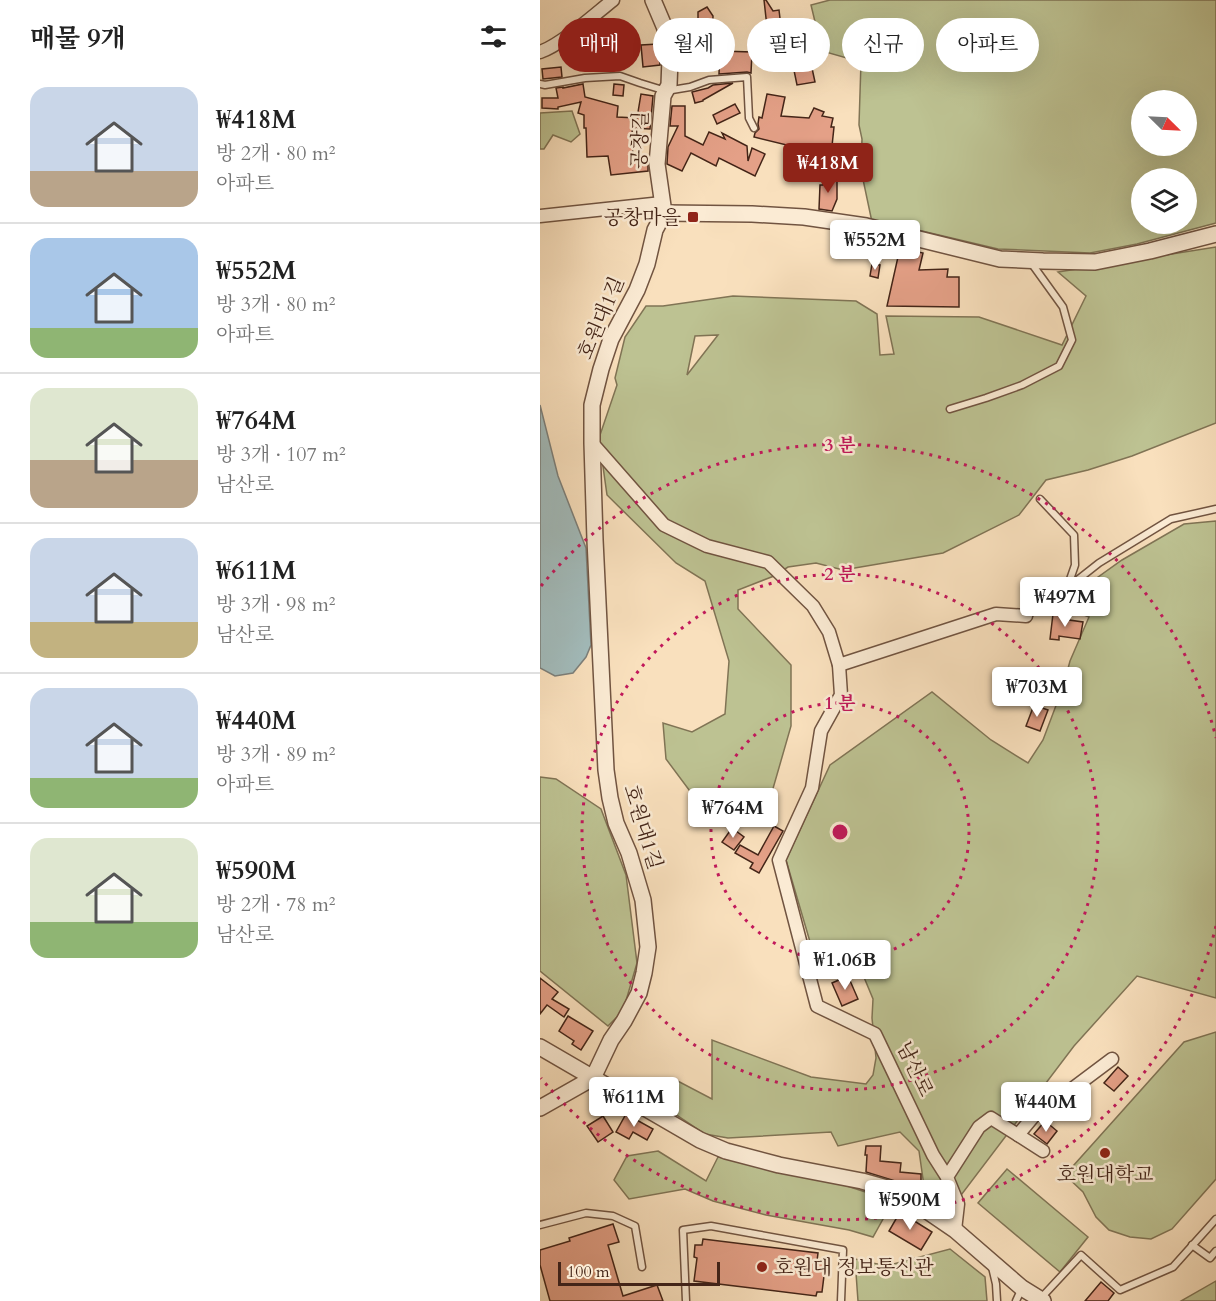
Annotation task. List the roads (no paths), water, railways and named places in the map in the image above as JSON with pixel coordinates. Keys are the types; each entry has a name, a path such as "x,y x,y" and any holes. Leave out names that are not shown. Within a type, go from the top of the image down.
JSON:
{"street":[{"path":"540,52 560,42 613,0"},
{"name":"공창길","path":"652,0 667,33 670,59 669,85 663,96 657,164 663,208"},
{"path":"540,216 663,208 804,217 867,226 1000,259 1029,261 1095,262 1216,234"},
{"name":"호원대1길","path":"593,1078 611,1040 639,993 648,947 642,900 629,853 616,823 606,770 595,540 592,405 610,339 637,290 663,208"},
{"path":"592,443 664,525 707,546 768,562 813,606 829,632 839,665 996,614 1026,616"},
{"name":"남산로","path":"839,665 841,695 821,731 812,788 779,860 817,1006 875,1034 933,1155 947,1177 957,1203 955,1230"},
{"path":"540,1047 700,1140 726,1151 887,1188 917,1204 955,1230 990,1261 1019,1294 1042,1300"},
{"path":"1018,1135 1048,1099 1064,1095 1112,1059"},
{"path":"540,1108 593,1078"},
{"path":"947,1177 979,1127 991,1118 1043,1151"}],"lane":[{"path":"540,84 620,76 666,91 690,87 709,80 747,77 749,118 754,128"},
{"path":"950,409 1022,385 1059,366 1072,340 1063,307 1029,261"},
{"path":"1040,498 1074,535 1075,565 1066,589"},
{"path":"1026,616 1099,563 1171,519 1216,508"},
{"path":"540,1225 585,1213 614,1216 635,1226 642,1267"},
{"path":"1042,1300 1081,1255 1120,1290 1173,1267 1216,1219"},
{"path":"686,1301 683,1230 711,1226 843,1250 841,1301"},
{"path":"1192,1245 1210,1258 1216,1251"},
{"path":"990,1261 996,1284 997,1301"}],"water":[{"path":"540,405 558,476 586,548 591,645 586,657 573,673 555,676 540,668"}],"place":[{"name":"공창마을","path":"693,217"},
{"name":"호원대학교","path":"1105,1153"},
{"name":"호원대 정보통신관","path":"762,1267"}]}
